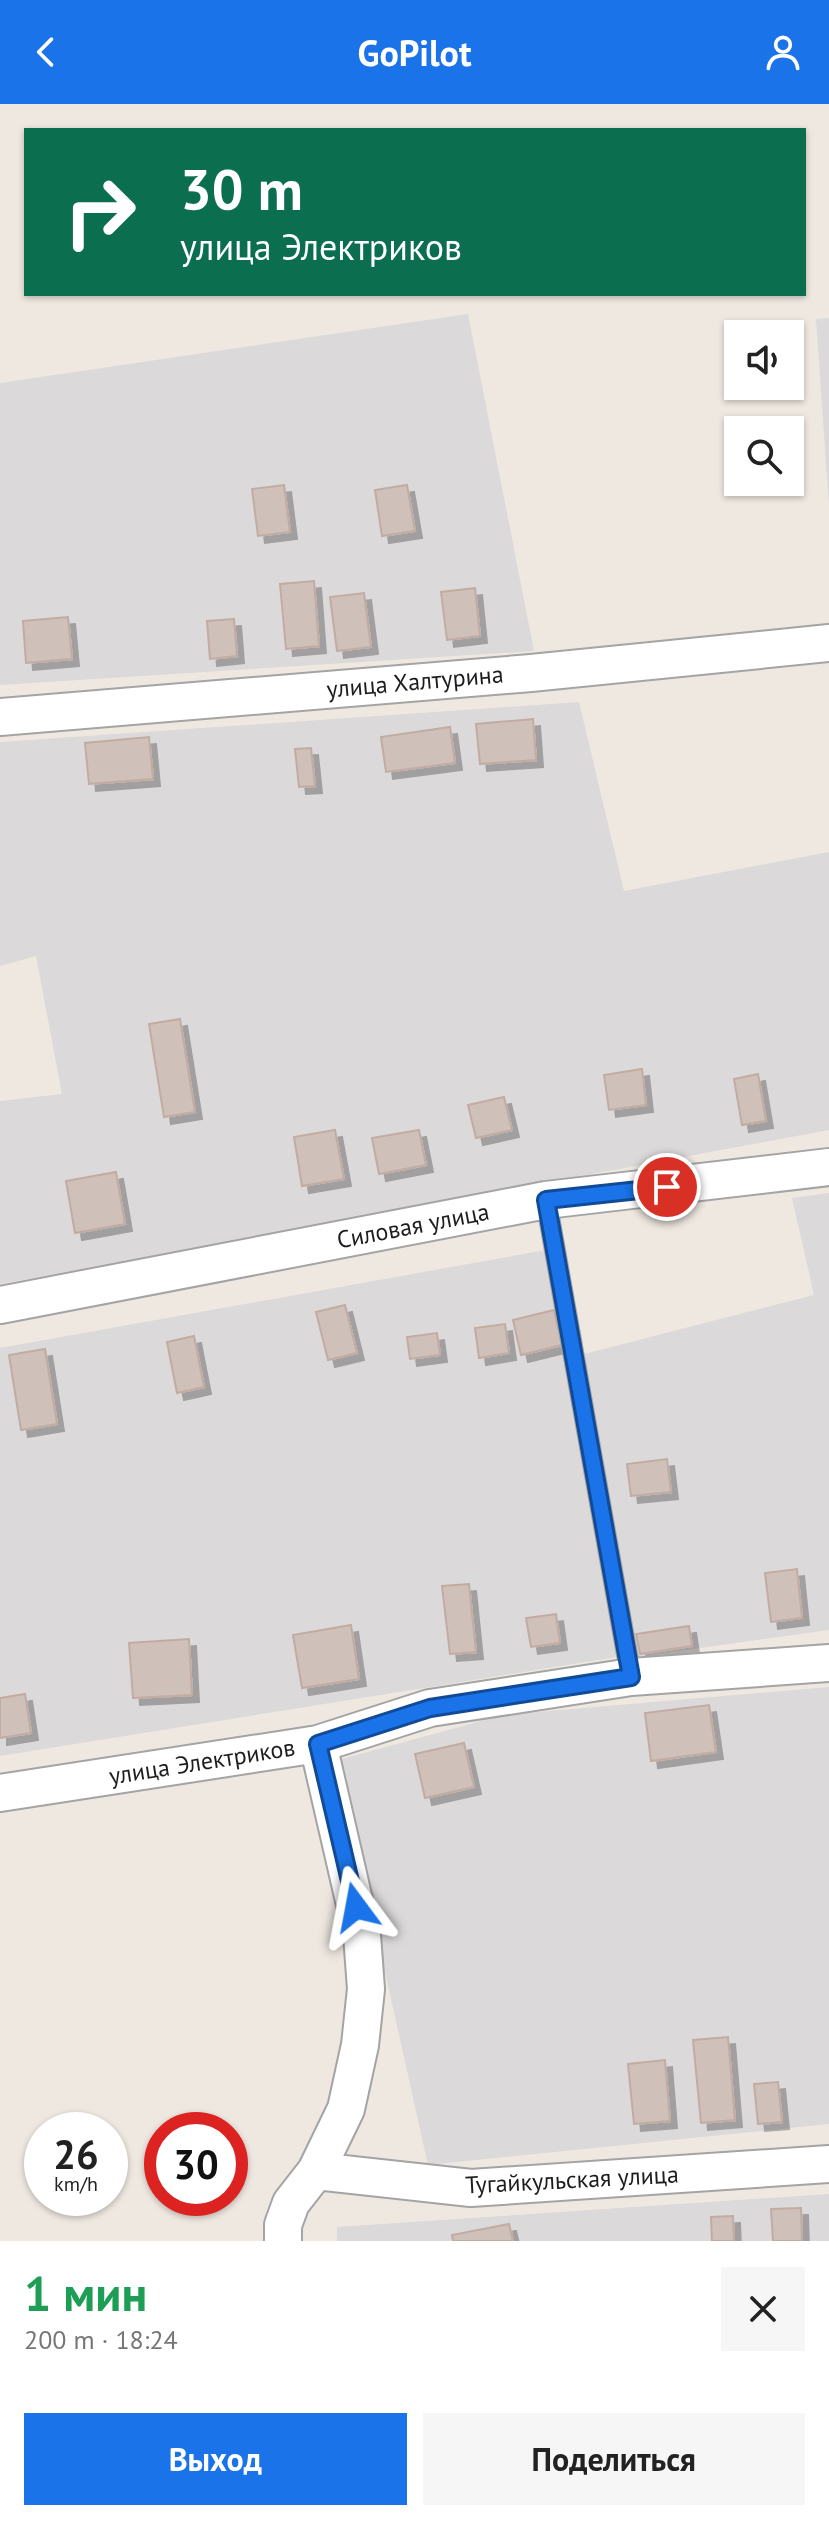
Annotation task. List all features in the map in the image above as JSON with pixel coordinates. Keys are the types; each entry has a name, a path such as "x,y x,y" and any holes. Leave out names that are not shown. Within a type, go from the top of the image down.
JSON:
{"street":[{"name":"улица Халтурина","path":"0,717 531,673 829,643"},
{"name":"Силовая улица","path":"0,1305 546,1200 829,1167"},
{"name":"улица Электриков","path":"0,1793 318,1744 430,1708 631,1677 829,1663"},
{"path":"283,2241 283,2225 291,2203 316,2171 346,2109 360,2045 366,1989 362,1935 318,1744"},
{"name":"Тугайкульская улица","path":"316,2171 471,2188 829,2164"}],"lane":[{"path":"546,1200 631,1677"}],"shaded area":[{"path":"468,314 534,651 0,685 0,383"},
{"path":"829,318 829,505 816,319"},
{"path":"579,702 624,891 829,852 829,1130 0,1284 0,1101 62,1094 36,956 0,966 0,742"},
{"path":"829,1193 829,1630 635,1657 580,1355 814,1295 792,1198"},
{"path":"546,1250 617,1657 0,1756 0,1348"},
{"path":"829,1687 829,2124 428,2165 338,1760 503,1715"},
{"path":"829,2194 829,2241 337,2241 337,2227"}],"building":[{"path":"284,485 290,532 258,536 252,489"},
{"path":"407,485 415,531 382,536 375,490"},
{"path":"314,581 319,646 286,649 280,584"},
{"path":"475,588 480,636 447,640 441,592"},
{"path":"364,593 371,647 337,651 330,597"},
{"path":"68,617 72,659 26,663 23,621"},
{"path":"234,619 237,656 210,659 207,621"},
{"path":"533,719 536,760 480,764 476,724"},
{"path":"450,727 455,763 386,772 381,737"},
{"path":"149,737 153,779 89,784 85,743"},
{"path":"311,748 315,786 299,787 295,749"},
{"path":"180,1019 195,1112 164,1117 149,1024"},
{"path":"642,1069 646,1105 609,1110 604,1075"},
{"path":"758,1074 766,1121 742,1125 734,1079"},
{"path":"504,1097 512,1130 476,1138 468,1105"},
{"path":"335,1130 344,1179 302,1186 294,1137"},
{"path":"419,1130 426,1165 379,1174 372,1138"},
{"path":"116,1172 125,1224 75,1233 66,1181"},
{"path":"345,1305 357,1353 328,1360 316,1312"},
{"path":"554,1310 562,1345 521,1355 513,1320"},
{"path":"505,1324 509,1353 479,1358 475,1328"},
{"path":"437,1333 440,1355 410,1359 407,1337"},
{"path":"194,1336 204,1387 177,1393 167,1342"},
{"path":"45,1349 57,1424 21,1430 9,1355"},
{"path":"667,1459 671,1492 631,1496 627,1464"},
{"path":"797,1569 802,1618 771,1622 765,1573"},
{"path":"469,1584 476,1652 450,1654 442,1586"},
{"path":"556,1614 560,1643 531,1647 526,1618"},
{"path":"351,1625 359,1679 302,1688 293,1635"},
{"path":"689,1626 692,1646 640,1654 636,1634"},
{"path":"189,1639 192,1695 133,1698 129,1643"},
{"path":"25,1694 31,1733 0,1738 0,1698"},
{"path":"709,1705 716,1752 651,1761 645,1713"},
{"path":"464,1743 474,1787 425,1798 415,1754"},
{"path":"728,2037 735,2120 701,2123 693,2040"},
{"path":"665,2060 670,2121 634,2124 628,2064"},
{"path":"778,2082 782,2122 758,2124 754,2084"},
{"path":"801,2208 802,2241 773,2241 771,2209"},
{"path":"733,2216 734,2241 712,2241 711,2217"},
{"path":"509,2224 513,2241 453,2241 452,2235"}],"route":[{"path":"356,1907 318,1744 430,1708 631,1677 546,1200 667,1187"}]}
